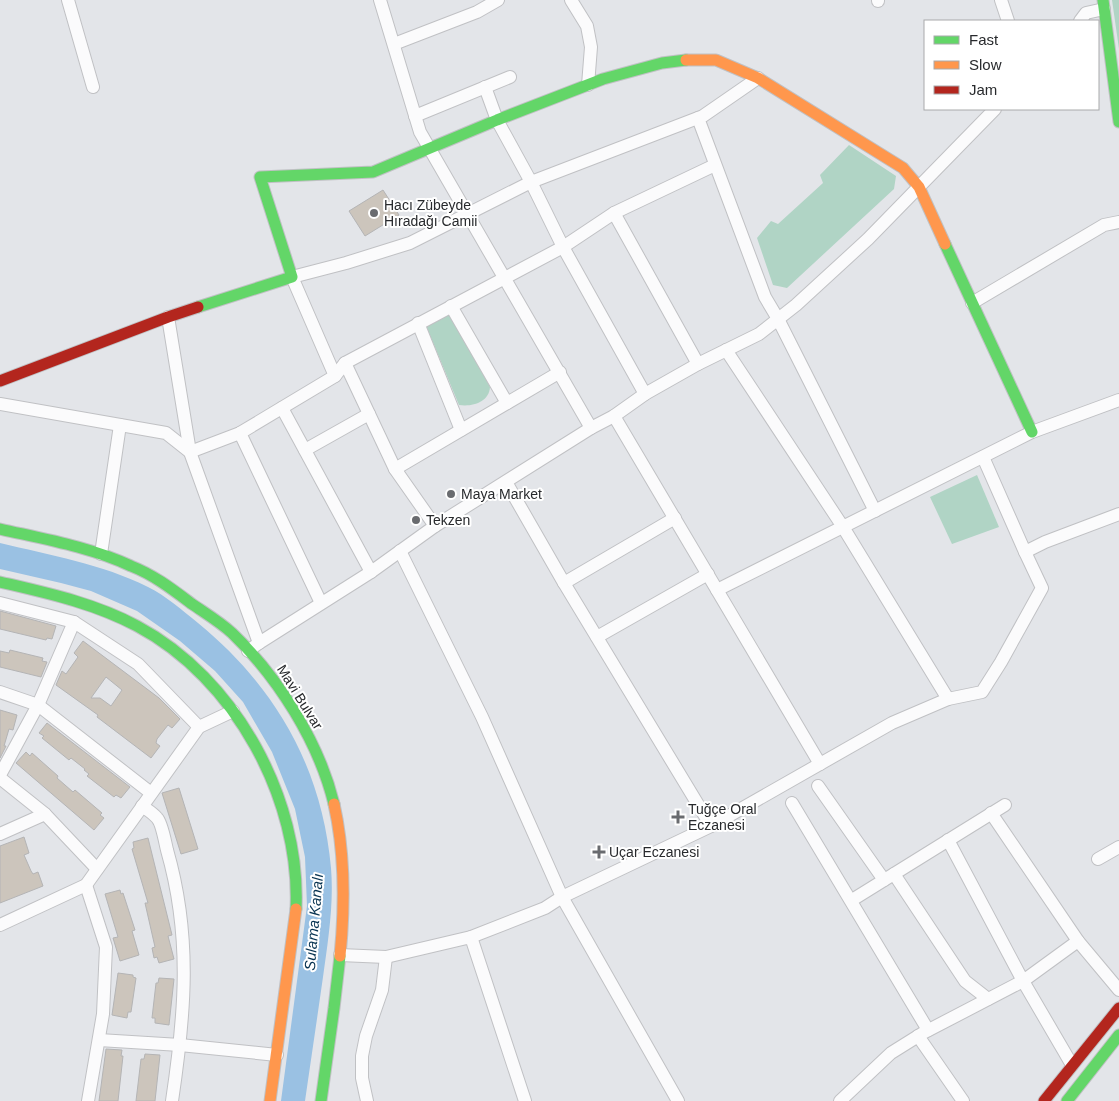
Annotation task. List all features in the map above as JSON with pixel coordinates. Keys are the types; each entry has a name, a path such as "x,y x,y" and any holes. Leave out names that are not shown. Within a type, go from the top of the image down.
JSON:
{"main road":[{"path":"1104,5 1119,122"},
{"path":"0,382 168,317 292,277 260,177 373,172 497,120 588,85 662,63 694,59 716,60 758,78 903,168 919,187 1032,432"},
{"name":"Mavi Bulvar","path":"0,529 101,554 151,574 228,630 265,670 301,722 318,758 335,809 342,849 344,885 340,955 321,1101"},
{"path":"0,582 89,604 139,627 192,666 233,711 261,753 277,792 289,831 296,872 295,925 270,1101"},
{"path":"1044,1101 1119,1008"},
{"path":"1066,1101 1078,1096 1119,1035"}],"street":[{"path":"68,0 93,87"},
{"path":"380,0 420,132 591,428"},
{"path":"394,44 477,12 498,0"},
{"path":"571,0 587,26 591,46 588,85"},
{"path":"1001,0 1008,20"},
{"path":"1081,20 1086,13 1104,5"},
{"path":"415,116 510,77"},
{"path":"335,376 292,277 410,243 466,213 531,182 698,118 758,78"},
{"path":"485,87 497,120 531,182 563,247 645,394"},
{"path":"248,651 371,572 435,526 591,428 614,416 645,394 698,364 759,334 796,305 868,239 994,110"},
{"path":"698,118 765,297 778,318 875,511"},
{"path":"190,452 240,433 335,376 345,362 563,247 614,213 715,165"},
{"path":"614,213 698,364"},
{"path":"972,302 1104,225 1119,222"},
{"path":"451,306 507,403"},
{"path":"168,317 190,452 260,642"},
{"path":"418,323 462,430"},
{"path":"726,350 843,527 948,699"},
{"path":"345,362 395,469 435,526"},
{"path":"395,469 560,372"},
{"path":"717,590 1032,432 1119,400"},
{"path":"0,404 166,433 190,452"},
{"path":"282,408 371,572"},
{"path":"305,450 369,414"},
{"path":"614,416 820,764"},
{"path":"101,554 120,425"},
{"path":"240,433 321,603"},
{"path":"340,955 386,957 471,937 545,908 562,897 711,826 892,723 948,699 982,692 1042,588 984,457"},
{"path":"506,482 564,583 711,826"},
{"path":"1025,552 1045,542 1119,514"},
{"path":"564,583 675,518"},
{"path":"400,551 482,717 562,897 678,1101"},
{"path":"597,637 708,574"},
{"path":"0,603 74,622 138,664 199,727"},
{"path":"74,622 38,705 0,777 45,814 97,869"},
{"path":"0,692 38,705 151,793"},
{"path":"0,925 86,885 199,727 233,711"},
{"path":"818,786 965,981 988,999"},
{"path":"792,803 852,900 923,1033 963,1101"},
{"path":"852,900 1005,804"},
{"path":"142,806 158,818 173,870 182,922 185,978 180,1045 172,1101"},
{"path":"991,813 1078,941 1119,990"},
{"path":"0,834 45,814"},
{"path":"948,840 1023,981 1072,1065"},
{"path":"1098,859 1119,847"},
{"path":"86,885 106,947 103,1014 88,1101"},
{"path":"471,937 525,1101"},
{"path":"840,1101 890,1053 923,1033 1023,981 1078,941"},
{"path":"367,1101 362,1078 363,1051 369,1026 382,990 386,957"},
{"path":"99,1040 180,1045 277,1055"}],"green space":[{"path":"1112,0 1119,0 1119,49"},
{"path":"849,145 896,176 894,189 787,288 773,285 757,238 771,221 778,224 823,183 820,175"},
{"path":"448,308 490,387 487,396 475,404 459,405 424,321"},
{"path":"977,475 999,527 952,544 930,497"}],"water":[{"name":"Sulama Kanalı","path":"0,543 94,566 130,579 161,595 198,623 225,647 272,702 290,731 305,763 317,796 326,831 332,882 329,936 305,1101 281,1101 307,906 305,857 295,809 272,752 243,702 215,671 180,641 137,611 91,591 0,569"}],"building":[{"name":"Hacı Zübeyde Hıradağı Camii","path":"383,190 399,215 365,236 349,211"},
{"path":"0,611 56,626 52,639 47,638 46,640 0,629"},
{"path":"83,641 159,698 180,719 172,728 168,725 157,739 156,743 160,746 151,758 97,717 98,715 56,685 62,671 66,674 78,657 74,653","holes":["106,677 122,690 111,706 100,698 91,698"]},
{"path":"10,650 43,658 42,661 47,662 41,677 0,667 0,651 9,653"},
{"path":"0,710 17,715 13,730 9,729 4,746 6,746 0,758"},
{"path":"47,723 130,787 121,798 116,795 114,797 87,776 89,774 85,769 71,758 69,760 42,738 44,736 39,733"},
{"path":"26,752 30,756 32,753 73,792 75,790 102,813 100,815 104,818 94,830 16,763"},
{"path":"179,788 198,849 181,854 162,793"},
{"path":"24,837 29,853 24,855 33,874 38,872 43,886 0,903 0,846"},
{"path":"148,838 172,935 168,936 174,959 159,963 157,957 154,958 152,948 155,947 145,903 148,903 132,849 134,848 133,842"},
{"path":"120,890 121,894 123,893 135,930 132,931 139,955 120,961 113,938 118,937 105,894"},
{"path":"118,973 133,975 136,978 131,1012 128,1012 127,1018 112,1015"},
{"path":"159,978 174,979 169,1025 155,1023 155,1018 152,1018 156,983 158,983"},
{"path":"106,1049 122,1050 118,1101 99,1101"},
{"path":"145,1054 160,1055 155,1101 136,1101 141,1059 144,1059"}],"traffic: fast":[{"path":"1103,0 1119,122"},
{"path":"198,307 292,277 260,177 373,172 497,120 603,79 662,63 686,60"},
{"path":"945,244 1032,432"},
{"path":"0,529 50,540 115,559 163,583 232,633 249,650 281,690 295,712 318,757 334,804"},
{"path":"0,582 87,605 121,618 172,649 204,677 232,709 255,746 274,785 287,826 295,867 296,909"},
{"path":"321,1101 340,956"},
{"path":"1067,1101 1119,1035"}],"traffic: slow":[{"path":"686,60 716,60 758,78 903,168 919,187 945,244"},
{"path":"334,804 338,823 343,879 343,918 340,956"},
{"path":"270,1101 296,909"}],"traffic: jam":[{"path":"0,381 198,307"},
{"path":"1044,1101 1119,1008"}],"place":[{"name":"Hacı Zübeyde Hıradağı Camii","path":"374,213"},
{"name":"Maya Market","path":"451,494"},
{"name":"Tekzen","path":"416,520"},
{"name":"Tuğçe Oral Eczanesi","path":"678,817"},
{"name":"Uçar Eczanesi","path":"599,852"}]}
